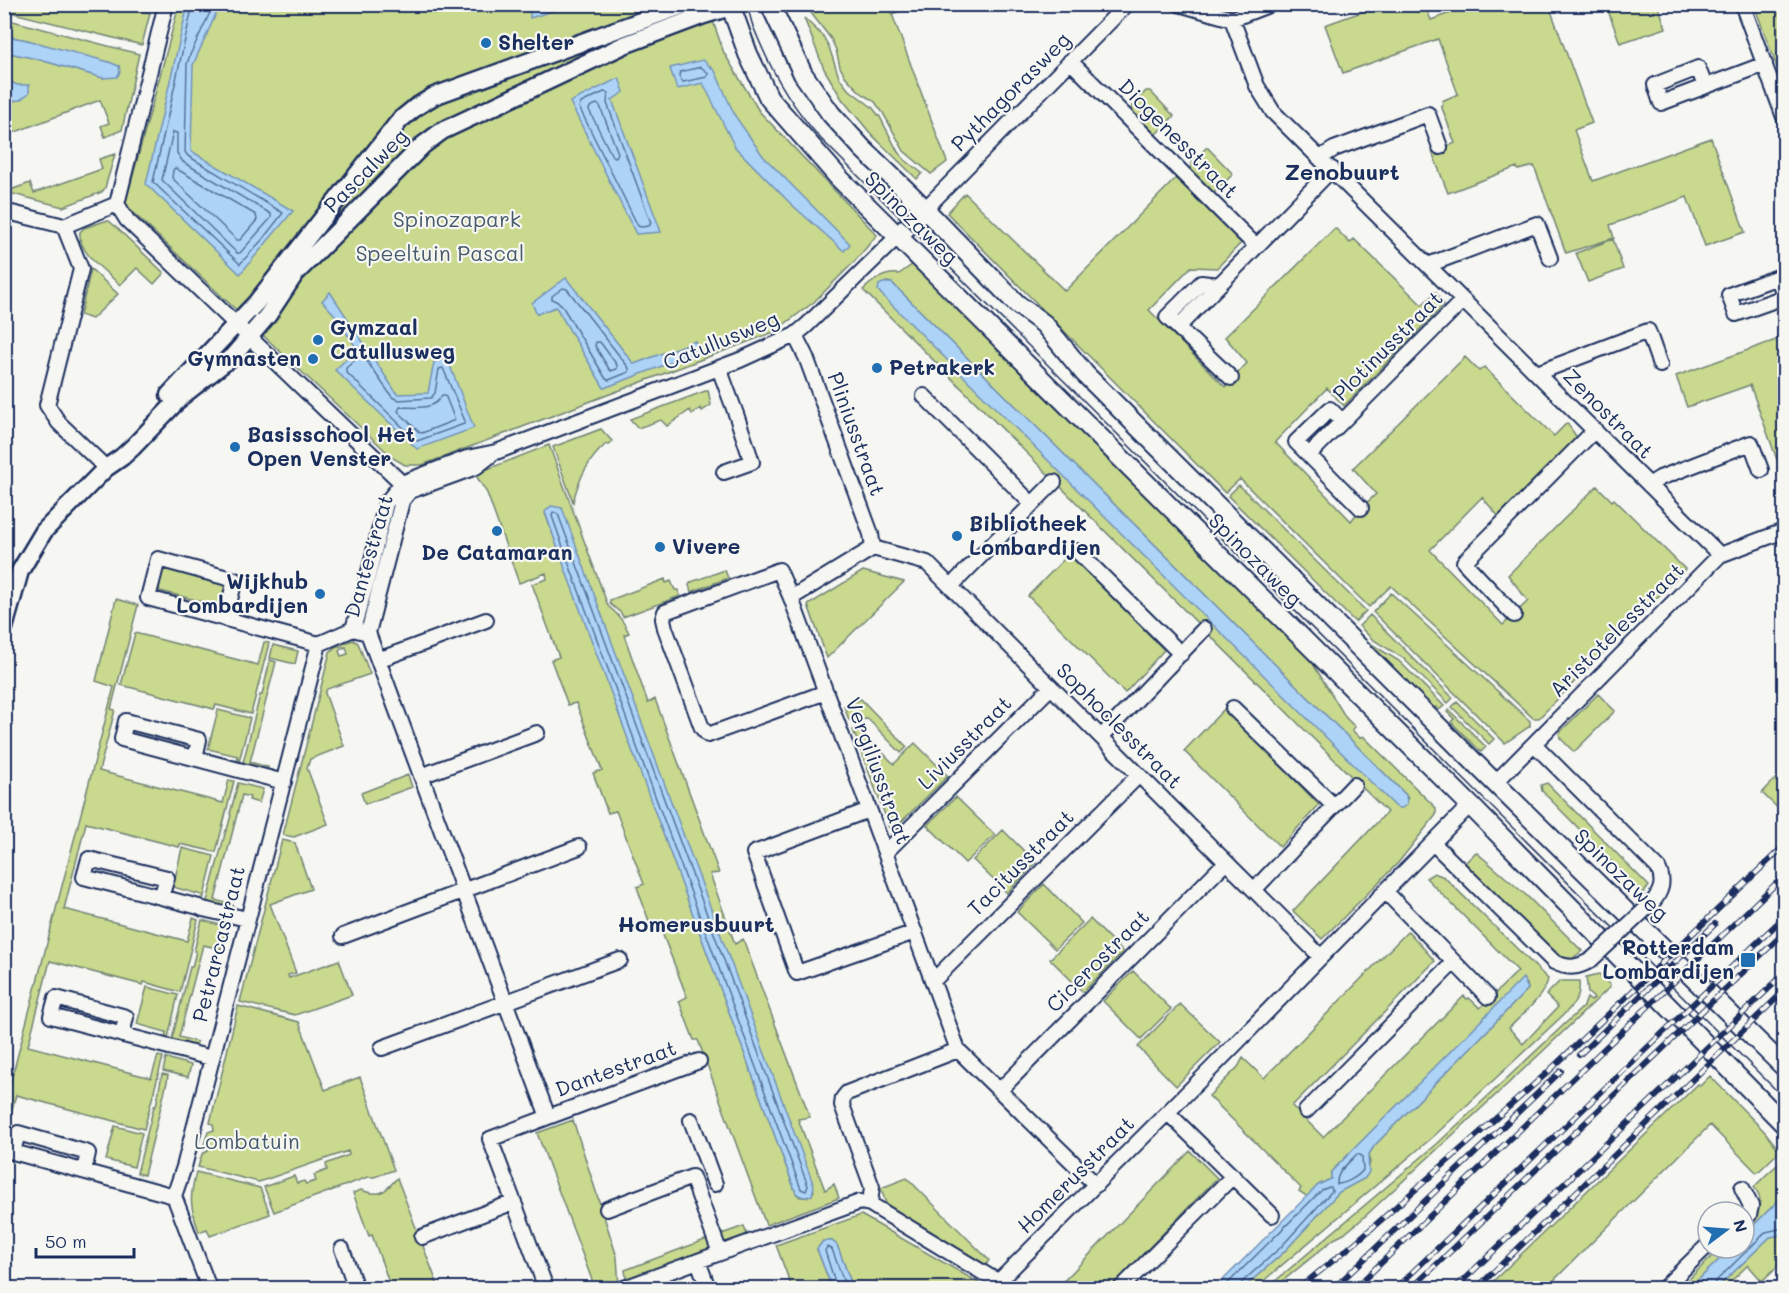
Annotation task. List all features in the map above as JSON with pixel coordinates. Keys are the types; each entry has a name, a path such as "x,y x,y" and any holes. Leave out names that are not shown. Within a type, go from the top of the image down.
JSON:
{"main road":[{"name":"Spinozaweg","path":"770,4 803,74 831,114 864,149 1017,304 1044,324 1085,375 1495,783 1785,1067"},
{"name":"Spinozaweg","path":"733,5 748,54 769,98 839,178 1470,805 1785,1124"},
{"name":"Catullusweg","path":"897,237 925,209"}],"street":[{"path":"166,4 117,204 127,220 406,487"},
{"name":"Pascalweg","path":"106,468 116,452 270,286 400,120 416,106 434,96 687,4"},
{"name":"Pythagorasweg","path":"925,209 1127,4"},
{"path":"1179,4 1232,19 1272,4"},
{"path":"1742,4 1785,117"},
{"name":"Pascalweg","path":"4,628 20,571 44,531 182,396 254,342 268,315 295,274 423,145 442,131 624,45 733,5"},
{"name":"Zenostraat","path":"1232,19 1257,86 1273,112 1720,555"},
{"name":"Diogenesstraat","path":"1070,61 1256,246"},
{"path":"1705,86 1765,64"},
{"path":"1320,158 1334,149 1428,114 1440,147"},
{"path":"1231,378 1178,327 1332,169"},
{"path":"4,211 64,226 117,204"},
{"path":"1428,265 1538,224 1550,258"},
{"path":"64,226 81,269 46,405 59,423 106,468"},
{"name":"Catullusweg","path":"406,487 476,467 496,452 719,368 795,335 897,237"},
{"name":"Plotinusstraat","path":"1361,508 1309,455 1463,300"},
{"name":"Zenostraat","path":"1537,373 1648,331 1660,365"},
{"name":"Pliniusstraat","path":"795,335 806,357 871,534 873,548"},
{"path":"719,368 752,462 724,472"},
{"path":"924,396 1032,504"},
{"path":"1514,615 1464,562 1595,430"},
{"name":"Zenostraat","path":"1649,485 1660,478 1751,443 1761,470"},
{"path":"951,586 1054,482"},
{"name":"Dantestraat","path":"368,633 353,629 386,503 406,487"},
{"name":"Dantestraat","path":"406,487 368,633 548,1117"},
{"name":"Aristotelesstraat","path":"1495,783 1720,555 1785,531"},
{"path":"791,598 873,548"},
{"name":"Sophoclesstraat","path":"873,548 927,563 1321,957"},
{"path":"1077,551 1181,654"},
{"path":"225,618 235,580 158,559 148,598 319,644 353,629"},
{"name":"Vergiliusstraat","path":"826,692 708,735 702,728 663,619 666,612 779,570 791,598 826,692 869,810 915,932 958,1050 1096,1185"},
{"path":"378,660 486,620"},
{"path":"1101,737 1204,629"},
{"name":"Petrarcastraat","path":"174,1196 184,1167 319,644"},
{"name":"Liviusstraat","path":"885,853 1050,688"},
{"path":"1233,708 1334,806"},
{"path":"195,758 199,740 126,721 122,739 284,782"},
{"path":"421,776 537,733"},
{"path":"1434,844 1554,962 1566,966 1578,967 1591,960 1652,903 1662,886 1658,868 1534,744"},
{"name":"Tacitusstraat","path":"933,981 1139,775"},
{"path":"1254,890 1354,785"},
{"name":"Homerusstraat","path":"870,1204 995,1280 1001,1279 1168,1113 1470,805"},
{"path":"869,810 754,853 797,973 915,932"},
{"path":"343,936 579,848"},
{"path":"161,897 166,878 89,859 84,877 161,897 247,919"},
{"name":"Cicerostraat","path":"1000,1090 1226,862"},
{"path":"1385,891 1488,997"},
{"path":"382,1048 620,960"},
{"path":"1305,1111 1454,962"},
{"path":"122,1035 126,1017 56,998 51,1016 122,1035 211,1058"},
{"path":"624,1288 860,1202 870,1204 872,1187 842,1105 843,1098 847,1093 958,1050"},
{"name":"Dantestraat","path":"546,1288 490,1139 699,1061"},
{"path":"1168,1113 1272,1215"},
{"path":"607,1209 692,1177 712,1177 691,1120"},
{"path":"84,1171 88,1153 18,1133 13,1152 174,1196 208,1288"},
{"path":"1121,1288 1233,1176"},
{"path":"692,1177 720,1253"},
{"path":"1741,1200 1739,1191 1746,1200"},
{"path":"422,1237 514,1202"},
{"path":"342,1249 356,1288"},
{"path":"1664,1288 1696,1257"},
{"path":"1675,1288 1704,1260"},
{"path":"698,1261 708,1288"}],"green space":[{"name":"Spinozapark","path":"707,4 724,53 759,111 877,235 814,302 774,332 422,465 405,465 393,458 125,205 179,5"},
{"path":"813,4 916,5 892,14 947,162 931,174 904,151 875,102 860,92 845,76 831,39 811,13 810,9"},
{"path":"4,5 119,5 150,13 142,45 5,11"},
{"path":"1381,5 1425,5 1431,20 1450,13 1447,5 1569,5 1551,11 1592,123 1574,130 1593,181 1711,138 1745,232 1705,246 1687,197 1610,225 1614,238 1566,253 1534,166 1518,170 1517,167 1448,193 1432,152 1455,143 1441,105 1442,101 1458,94 1438,39 1343,73 1325,25"},
{"path":"1606,5 1658,5 1666,28 1620,43"},
{"path":"1754,5 1784,5 1784,64 1777,67"},
{"path":"804,18 823,36 839,77 847,88 872,107 880,117 898,152 922,173 917,179 871,134 842,99 824,69"},
{"path":"5,19 139,54 122,130 105,137 101,126 109,123 100,100 5,136 5,52 103,78 119,66 5,36"},
{"path":"1146,91 1150,91 1174,116 1155,135 1131,112 1132,105"},
{"path":"1206,148 1233,174 1213,194 1190,170 1191,163"},
{"path":"115,154 102,192 63,207 5,192 30,183 34,193 102,169 99,159"},
{"path":"1176,178 1241,243 1217,268 1191,267 1149,310 1225,387 1247,363 1225,337 1335,228 1350,243 1354,239 1422,305 1436,292 1444,305 1344,406 1327,388 1275,442 1351,521 1376,494 1353,468 1465,357 1479,371 1484,367 1554,436 1567,423 1578,439 1499,517 1482,497 1430,550 1503,625 1528,601 1508,575 1597,486 1612,501 1614,499 1685,569 1539,718 1533,718 1391,586 1369,607 1240,479 1225,493 947,213 965,193 1065,291"},
{"path":"109,221 116,227 164,273 154,284 137,268 120,285 88,255 83,248 80,232 84,228"},
{"path":"1613,239 1623,269 1588,282 1576,253"},
{"path":"916,262 1304,649 1346,718 1355,727 1352,730 1360,738 1363,736 1436,808 1436,815 1398,863 1322,939 1293,911 1387,812 863,290 879,278 889,274 899,274","holes":["887,282 892,283 1406,795 1408,799"]},
{"path":"91,269 118,294 92,319 80,315"},
{"path":"1784,337 1784,479 1750,385 1687,407 1676,376"},
{"path":"708,390 711,405 692,414 690,410 667,426 661,420 638,428 630,419"},
{"path":"601,429 612,441 609,445 606,444 589,463 581,477 573,502 553,447"},
{"path":"549,445 608,606 620,618 629,633 624,635 648,703 655,699 719,873 710,874 735,944 743,939 810,1117 798,1119 825,1190 834,1184 839,1198 766,1225 698,1040 694,1040 679,1001 687,997 659,925 651,927 637,887 644,884 618,816 616,811 608,813 593,773 602,770 576,703 568,705 551,660 559,657 532,584 547,579 546,573 519,583 487,493 475,474","holes":["545,513 814,1191 808,1197 800,1197 796,1193"]},
{"path":"1239,485 1366,611 1355,622 1228,496"},
{"path":"1070,553 1164,650 1125,693 1028,596"},
{"path":"167,567 223,580 229,586 224,607 160,591 159,578"},
{"path":"725,570 728,578 691,592 689,585 691,582"},
{"path":"863,571 904,582 827,658 808,605"},
{"path":"665,579 666,583 671,581 680,596 623,617 610,604 610,600"},
{"path":"1391,593 1530,721 1530,726 1505,743 1373,612"},
{"path":"116,599 138,605 111,709 115,710 99,771 223,803 229,780 234,781 216,852 180,844 179,847 86,823 64,909 187,941 193,918 198,920 180,992 50,961 28,1046 151,1078 158,1056 163,1057 144,1129 16,1095 10,1117 5,1116 5,1104 114,687 96,681"},
{"path":"1370,615 1453,698 1448,703 1403,658 1372,639 1359,626"},
{"path":"135,633 258,665 264,642 269,643 251,714 216,705 214,709 121,685"},
{"path":"353,640 358,643 370,674 327,689 325,693 344,746 310,759 307,768 328,824 294,837 283,835 330,652 340,645 341,656 348,654 346,647 343,648 342,644"},
{"path":"1368,642 1399,661 1444,706 1439,710 1436,707 1433,711 1366,644"},
{"path":"273,645 298,651 295,664 270,658"},
{"path":"270,660 276,662 250,762 268,767 267,773 242,767"},
{"path":"1598,694 1615,711 1574,752 1560,738 1559,733"},
{"path":"861,699 907,747 901,753 868,719 849,720 844,706"},
{"path":"1457,702 1494,739 1489,744 1452,707"},
{"path":"1225,708 1319,805 1280,847 1184,751"},
{"path":"218,710 250,718 238,766 236,766 238,756 208,749"},
{"path":"1449,710 1486,747 1481,752 1451,722 1454,719 1447,712"},
{"path":"858,728 894,764 915,743 948,776 898,825 889,828 888,825 893,822 890,814 885,815 853,730"},
{"path":"1784,770 1784,814 1762,793"},
{"path":"408,775 412,787 365,804 361,793"},
{"path":"238,783 263,789 259,803 242,795 215,900 233,905 231,912 206,905"},
{"path":"1547,783 1649,886 1643,894 1542,791 1541,785"},
{"path":"956,797 995,835 965,863 927,825"},
{"path":"1003,830 1036,863 1007,893 973,860"},
{"path":"282,840 295,843 311,889 270,904 296,973 288,975 289,978 339,960 352,995 295,1015 240,1002"},
{"path":"182,848 214,856 202,904 200,904 202,895 173,887"},
{"path":"1476,852 1527,896 1582,951 1572,959 1558,956 1465,863"},
{"path":"1434,873 1444,877 1548,979 1538,998 1509,1028 1523,1044 1558,1007 1546,995 1560,981 1579,981 1577,998 1559,1019 1434,1136 1255,1288 1243,1288 1284,1252 1339,1192 1365,1178 1370,1162 1368,1156 1374,1146 1528,989 1523,979 1331,1172 1331,1179 1318,1185 1308,1197 1299,1191 1301,1188 1209,1096 1238,1067 1243,1058 1264,1078 1408,931 1435,961 1292,1106 1323,1137 1464,996 1480,1008 1518,971 1426,878"},
{"path":"1044,884 1082,923 1055,949 1017,912"},
{"path":"1090,919 1123,952 1083,992 1050,959"},
{"path":"202,920 227,927 221,949 203,945 179,1037 197,1042 196,1049 171,1043"},
{"path":"1133,971 1171,1009 1141,1039 1103,1001"},
{"path":"1599,974 1610,987 1541,1053 1361,1220 1274,1288 1267,1288 1437,1144 1584,1006 1587,998 1591,1001 1594,998 1588,993 1586,977"},
{"path":"147,987 178,995 167,1042 165,1041 166,1032 137,1024"},
{"path":"1180,1004 1220,1042 1176,1086 1138,1047"},
{"name":"Lombatuin","path":"238,1006 299,1022 325,1090 360,1077 394,1170 368,1177 274,1212 264,1187 294,1176 297,1183 304,1181 306,1184 316,1181 314,1175 327,1170 326,1164 349,1155 348,1151 259,1182 198,1167 202,1154 208,1151 204,1144 208,1132 214,1130 213,1124 210,1123"},
{"path":"166,1058 191,1065 188,1077 163,1071"},
{"path":"162,1074 168,1075 167,1082 144,1175 137,1173 154,1106 156,1106"},
{"path":"1710,1076 1765,1132 1780,1151 1757,1173 1710,1125 1546,1288 1486,1288 1698,1084 1700,1086"},
{"path":"573,1120 617,1257 619,1287 595,1288 537,1133"},
{"path":"115,1126 142,1133 134,1167 106,1160"},
{"path":"1190,1151 1217,1178 1110,1288 1057,1288"},
{"path":"1784,1159 1784,1205 1779,1200 1756,1223 1756,1211 1760,1198 1754,1187"},
{"path":"196,1172 260,1188 270,1214 210,1236 207,1229 199,1232 192,1202"},
{"path":"397,1178 439,1288 391,1288 372,1235 369,1236 353,1193 361,1190 373,1193 382,1192"},
{"path":"907,1178 989,1260 986,1265 886,1204 881,1188"},
{"path":"861,1215 986,1287 853,1288 837,1245 832,1241 823,1241 817,1249 832,1288 792,1288 776,1245"},
{"path":"744,1226 748,1238 723,1247 719,1235"},
{"path":"1780,1235 1784,1239 1784,1260 1762,1281 1748,1265 1724,1288 1717,1288 1746,1260 1756,1260 1756,1250 1770,1237"},
{"path":"710,1238 714,1251 627,1283 625,1270"},
{"path":"1708,1260 1719,1260 1690,1288 1680,1288"}],"water":[{"path":"188,4 220,5 193,65 191,151 293,211 240,274 146,184"},
{"path":"530,5 558,5 559,9 530,18"},
{"path":"5,36 109,62 119,66 120,72 117,77 103,78 5,52"},
{"path":"703,60 715,71 735,116 763,156 850,244 844,251 791,204 735,147 703,83 677,89 670,68"},
{"path":"619,78 624,92 612,100 661,232 636,234 570,102"},
{"path":"5,79 17,85 29,85 29,93 20,100 5,102"},
{"path":"566,278 634,364 695,341 699,352 604,388 556,307 537,314 532,303"},
{"path":"892,283 1406,795 1407,804 1401,808 1395,806 881,294 878,290 879,285"},
{"path":"330,292 397,394 428,393 434,362 447,358 474,428 417,449 335,370 357,349 335,315 322,301"},
{"path":"551,506 562,508 814,1186 810,1196 802,1197 796,1193 564,566 545,512"},
{"path":"1523,978 1528,989 1374,1146 1368,1156 1369,1172 1365,1178 1339,1192 1284,1252 1243,1288 1215,1288 1318,1185 1331,1179 1331,1172"},
{"path":"1780,1199 1784,1205 1784,1239 1780,1235 1770,1237 1756,1250 1756,1223"},
{"path":"823,1241 832,1241 837,1245 853,1288 832,1288 817,1249"},
{"path":"1719,1260 1746,1260 1717,1288 1690,1288"}],"tram line":[{"path":"748,4 753,25 773,70 795,106 821,139 1784,1098"}],"railway":[{"path":"1299,1288 1355,1243 1547,1073 1784,846"},
{"path":"1355,1288 1784,876"},
{"path":"1396,1288 1784,917"},
{"path":"1579,1055 1715,924"},
{"path":"1412,1288 1784,933"},
{"path":"1455,1288 1784,974"},
{"path":"1477,1288 1784,991"},
{"path":"1334,1288 1561,1071"}],"place":[{"name":"Shelter","path":"486,43"},
{"name":"Gymzaal Catullusweg","path":"318,340"},
{"name":"Gymnasten","path":"313,359"},
{"name":"Petrakerk","path":"877,368"},
{"name":"Basisschool Het Open Venster","path":"235,447"},
{"name":"De Catamaran","path":"497,531"},
{"name":"Bibliotheek Lombardijen","path":"957,536"},
{"name":"Vivere","path":"660,547"},
{"name":"Wijkhub Lombardijen","path":"320,594"},
{"name":"Rotterdam Lombardijen","path":"1748,960"}],"district":[{"name":"Zenobuurt","path":"1342,172"},
{"name":"Homerusbuurt","path":"696,924"}],"park label":[{"name":"Speeltuin Pascal","path":"440,254"}]}
